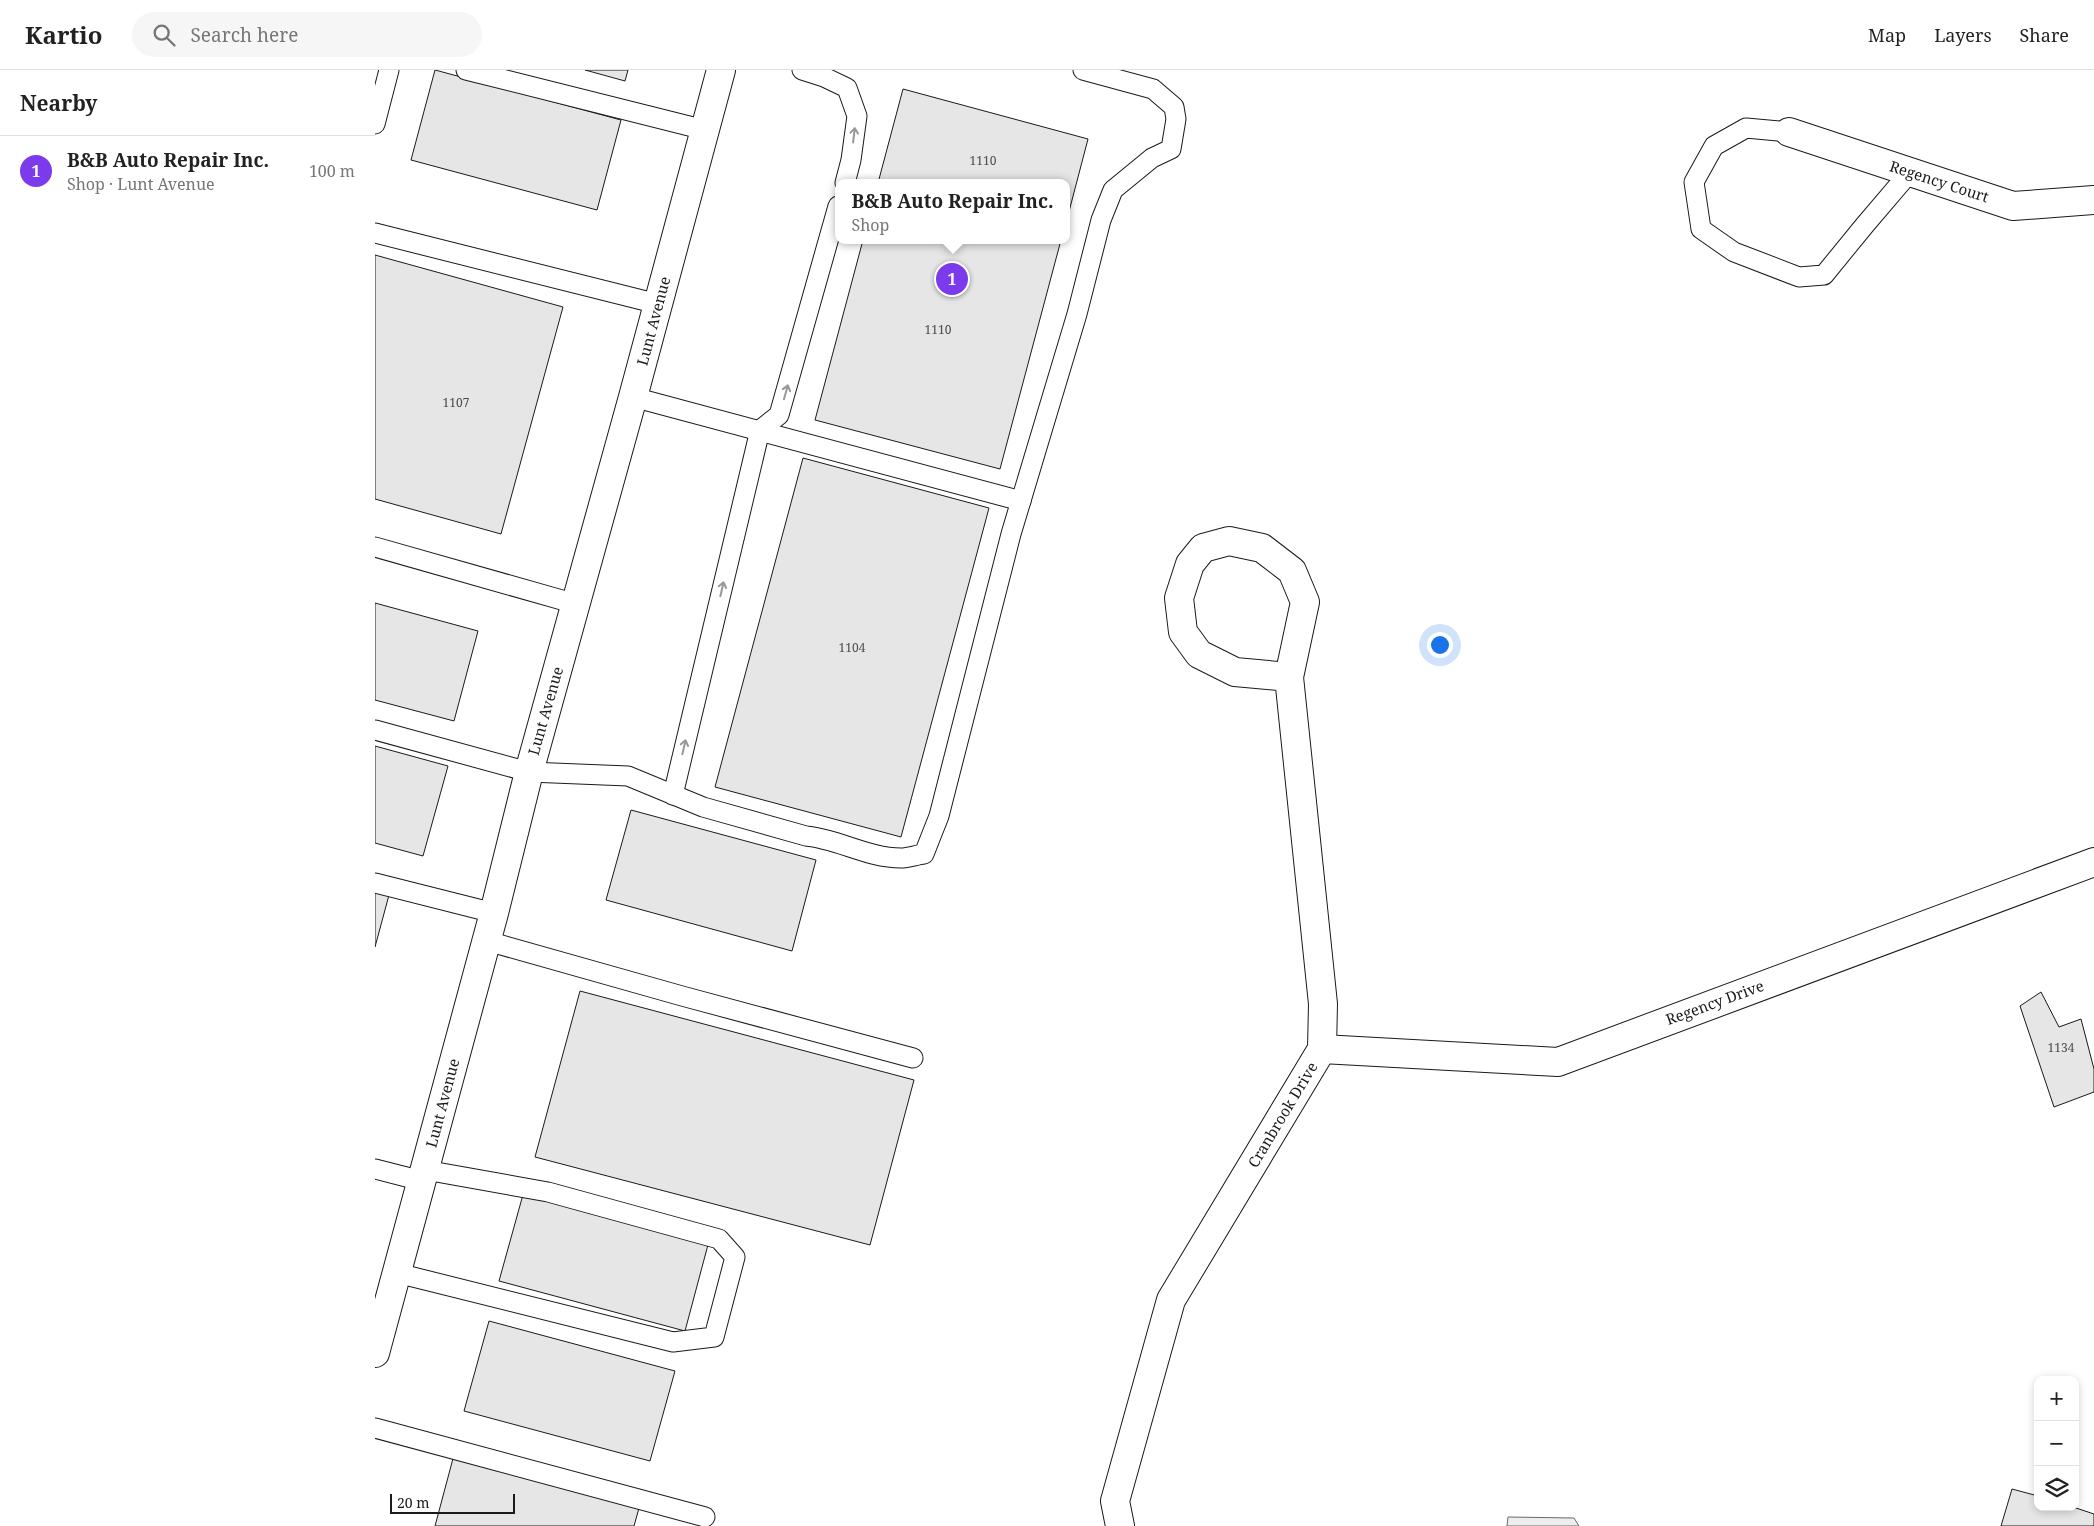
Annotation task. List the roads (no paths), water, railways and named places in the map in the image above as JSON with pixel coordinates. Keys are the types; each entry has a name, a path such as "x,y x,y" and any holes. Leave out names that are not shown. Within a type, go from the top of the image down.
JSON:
{"street":[{"name":"Lunt Avenue","path":"375,1354 380,1314 397,1273 487,941 529,772 659,304 721,70"},
{"name":"Regency Court","path":"1789,132 2013,206 2094,200"},
{"name":"Cranbrook Drive","path":"1120,1526 1115,1501 1171,1300 1322,1049 1323,1004 1289,676 1305,602 1291,570 1262,548 1229,541 1203,548 1190,564 1179,598 1183,632 1199,654 1235,672 1289,676"},
{"name":"Regency Drive","path":"1322,1049 1558,1062 2094,862"}],"lane":[{"path":"375,124 389,70"},
{"path":"465,70 705,130"},
{"path":"802,70 824,77 847,88 857,116 851,160 846,179"},
{"path":"375,730 529,772 628,776 703,807 806,836 822,837 883,857 902,858 924,854 939,816 1021,500 1077,314 1101,220 1113,190 1153,158 1171,149 1176,119 1174,107 1153,89 1083,70"},
{"path":"1789,132 1746,128 1714,146 1694,182 1701,229 1734,252 1799,277 1824,275 1910,172"},
{"path":"673,795 760,430 779,416 835,217"},
{"path":"375,233 659,304"},
{"path":"633,398 1021,500"},
{"path":"375,547 576,604"},
{"path":"375,883 494,913"},
{"path":"487,941 913,1058"},
{"path":"375,1169 548,1192 719,1240 735,1257 714,1337 673,1342 397,1273"},
{"path":"375,1428 705,1517"}],"place":[{"name":"B&B Auto Repair Inc.","path":"952,279"}]}
